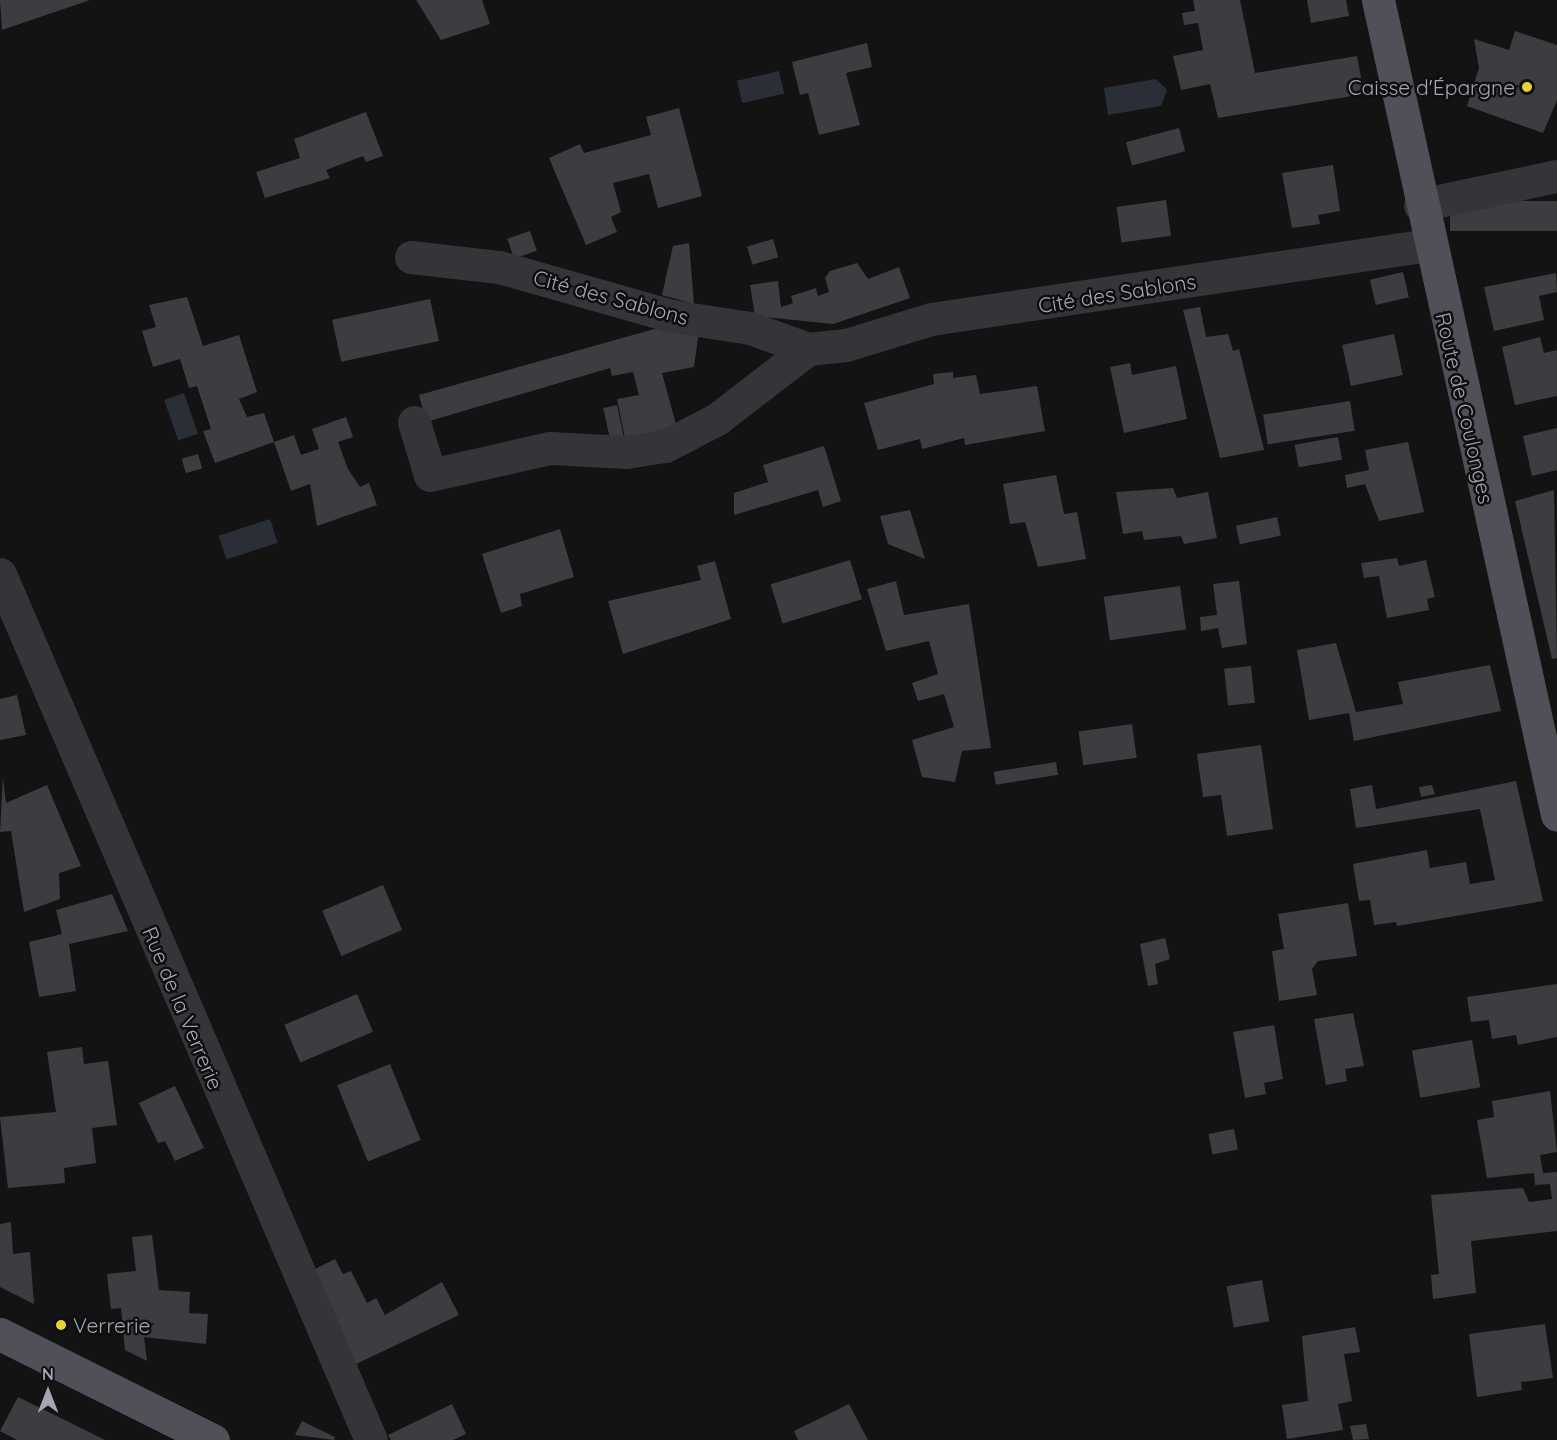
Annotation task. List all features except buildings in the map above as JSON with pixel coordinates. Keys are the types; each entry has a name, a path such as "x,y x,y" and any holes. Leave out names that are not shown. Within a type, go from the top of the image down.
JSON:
{"main road":[{"name":"Route de Coulonges","path":"1378,0 1428,245 1557,815"},
{"path":"0,1334 213,1440"}],"street":[{"path":"1420,205 1557,176"},
{"name":"Cité des Sablons","path":"411,256 499,267 672,316 750,328 808,349 846,345 931,319 1428,245"},
{"path":"414,422 430,475 550,448 626,452 665,446 717,419 808,349"},
{"name":"Rue de la Verrerie","path":"0,574 371,1440"}],"shaded area":[{"path":"779,71 784,93 742,103 737,81"},
{"path":"1156,79 1167,90 1161,106 1108,115 1104,88"},
{"path":"184,393 198,434 178,440 164,400"},
{"path":"270,519 278,543 226,559 219,536"}],"place":[{"name":"Caisse d'Épargne","path":"1527,87"},
{"name":"Verrerie","path":"61,1325"}]}
